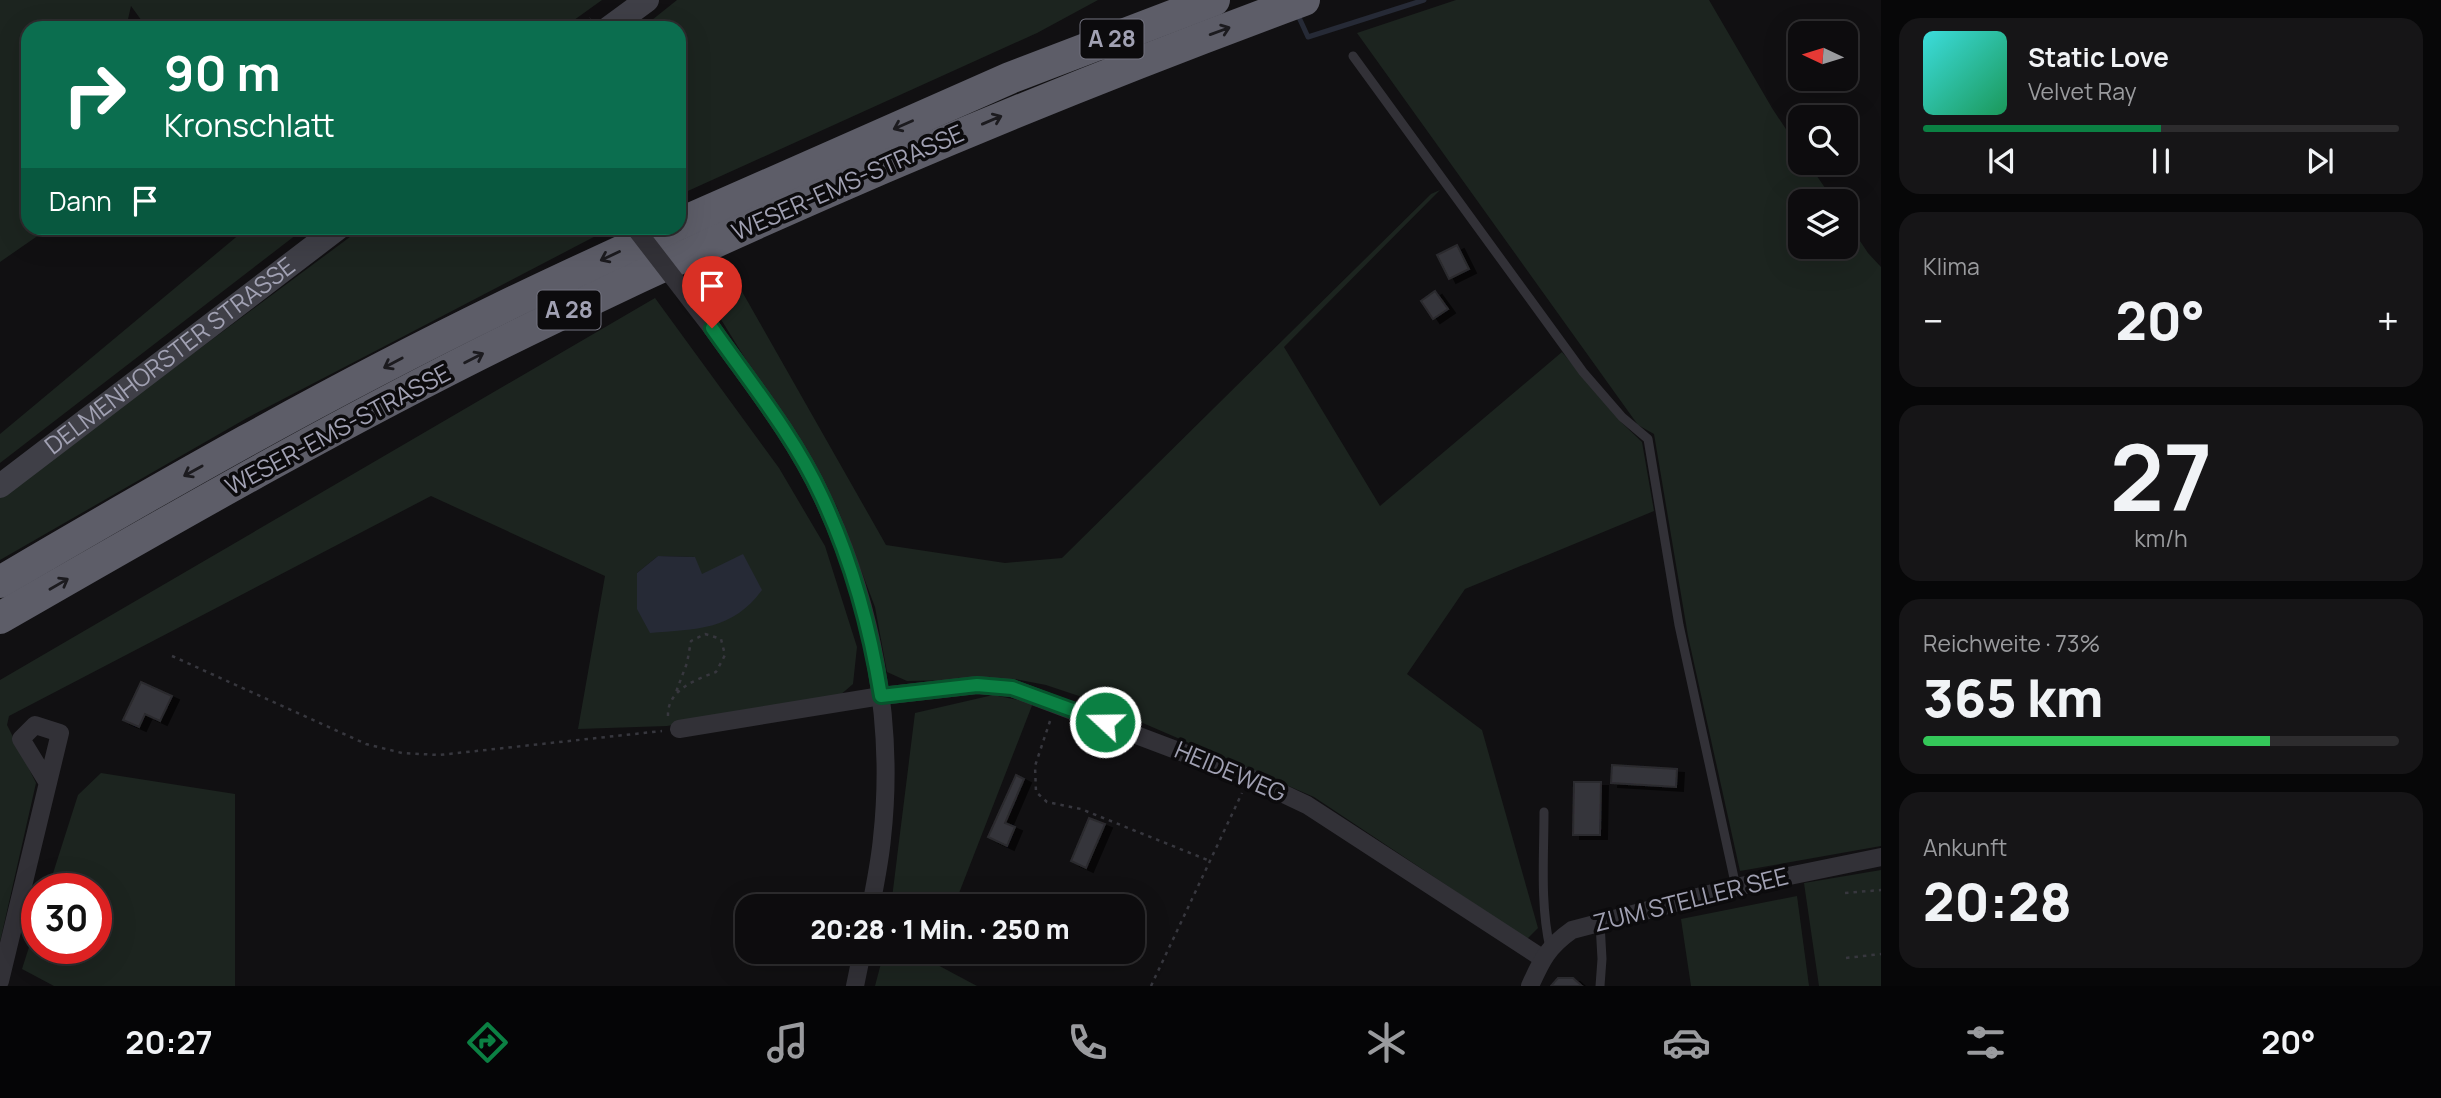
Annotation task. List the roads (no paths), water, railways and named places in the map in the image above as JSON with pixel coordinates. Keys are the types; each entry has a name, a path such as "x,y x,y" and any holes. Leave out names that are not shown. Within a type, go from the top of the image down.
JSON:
{"highway":[{"path":"1010,78 1024,59 1152,0"},
{"name":"WESER-EMS-STRASSE","path":"686,221 1010,78 1214,0"},
{"name":"WESER-EMS-STRASSE","path":"0,618 209,498 564,312 903,157 1053,95 1290,5"},
{"name":"WESER-EMS-STRASSE","path":"0,582 339,391 497,309 657,235"}],"street":[{"path":"618,21 647,0"},
{"name":"DELMENHORSTER STRASSE","path":"0,486 329,235"},
{"path":"640,235 779,421 822,496 852,574 872,642 881,696 886,756 883,824 873,894"},
{"name":"HEIDEWEG","path":"679,729 881,696 977,685 1012,688 1250,778 1307,805 1546,953"},
{"path":"0,982 48,783"},
{"name":"ZUM STELLER SEE","path":"1546,953 1572,930 1736,887 1881,857"},
{"path":"1530,986 1546,953"},
{"path":"855,986 860,964"}],"lane":[{"path":"1353,57 1583,372 1622,417 1648,439 1679,625 1736,887"},
{"path":"1544,812 1546,953"},
{"path":"1600,923 1600,986"},
{"path":"0,982 8,986"}],"water":[{"path":"743,554 762,590 750,603 726,621 698,628 650,633 637,609 637,573 658,556 695,557 702,574"}],"waterway":[{"path":"1297,13 1308,37 1424,0"}]}
